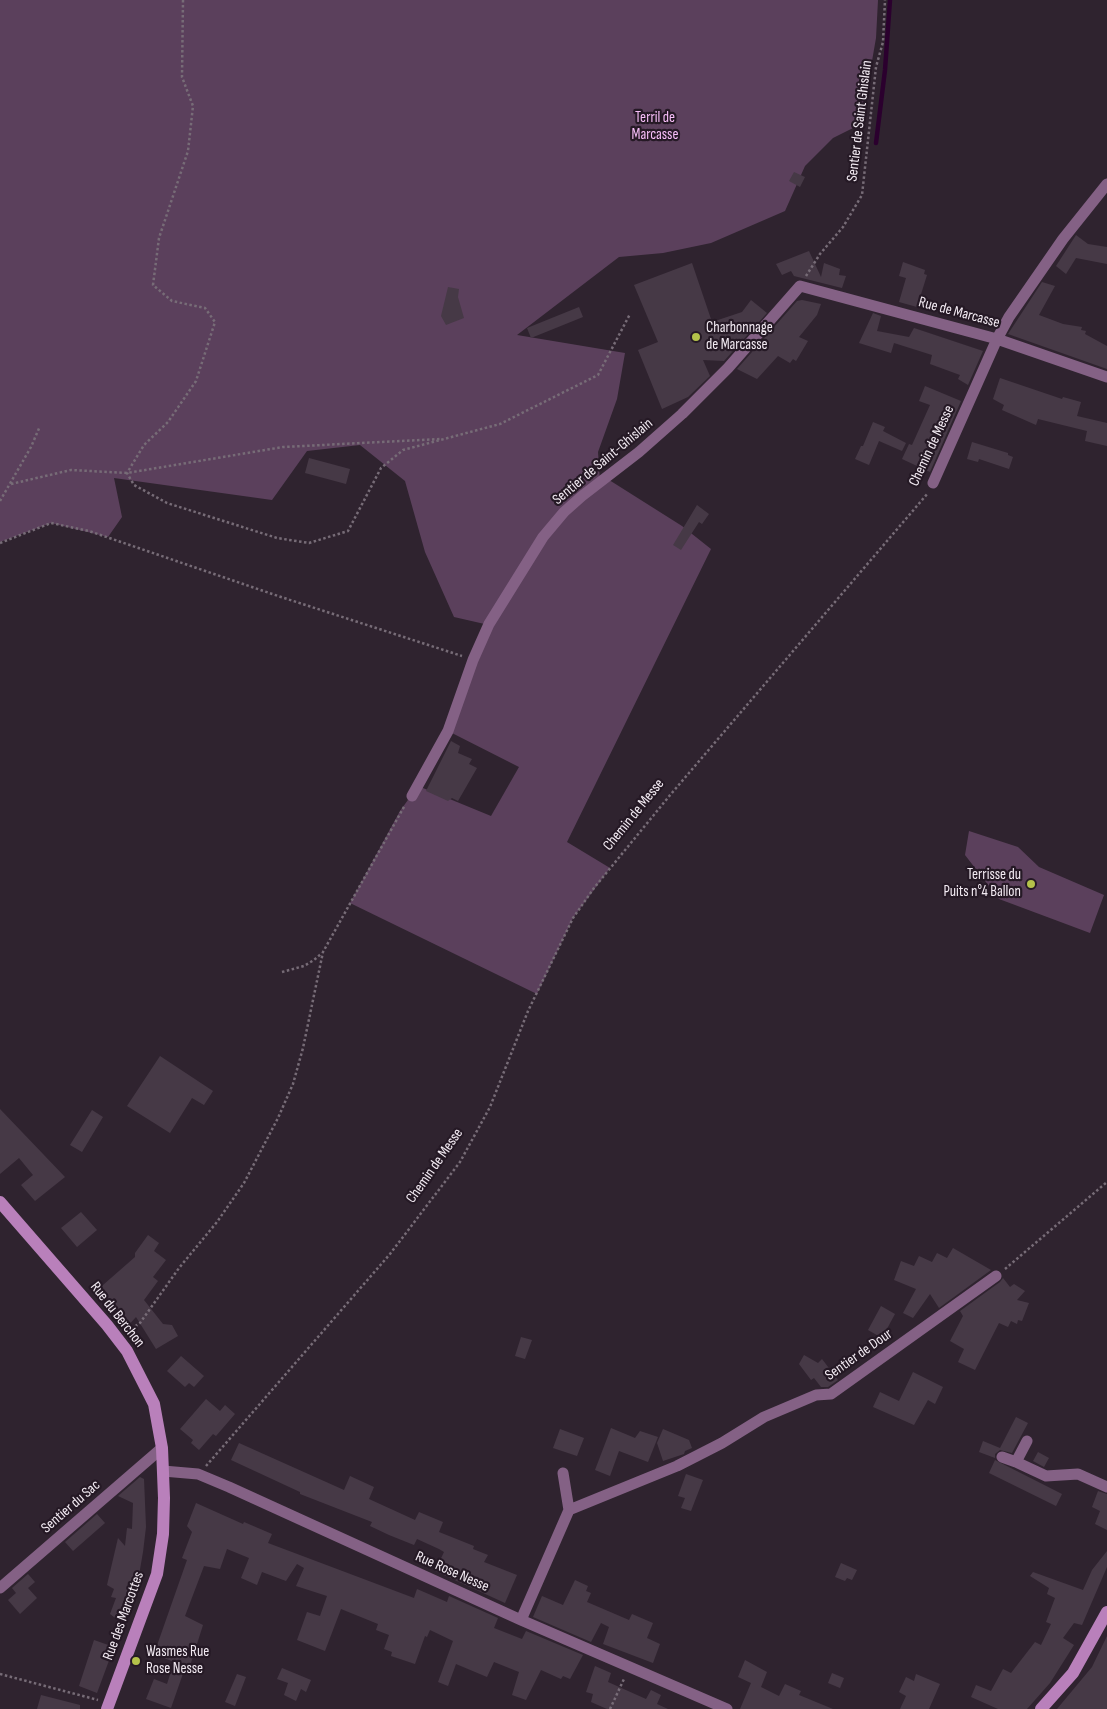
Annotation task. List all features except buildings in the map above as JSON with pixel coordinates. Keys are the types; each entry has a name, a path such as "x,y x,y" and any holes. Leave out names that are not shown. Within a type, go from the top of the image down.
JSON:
{"street":[{"name":"Chemin de Messe","path":"932,484 997,339 1009,317 1063,239 1107,184"},
{"name":"Rue de Marcasse","path":"800,286 997,339 1107,378"},
{"name":"Sentier de Saint-Ghislain","path":"412,796 448,731 473,660 489,624 543,537 559,518 582,496 639,452 682,414 728,368 800,286"},
{"name":"Rue du Berchon","path":"0,1202 117,1338 138,1370 154,1404 164,1471"},
{"name":"Sentier de Dour","path":"569,1510 677,1466 722,1443 764,1417 816,1396 831,1394 996,1276"},
{"path":"1016,1462 1027,1442"},
{"name":"Sentier du Sac","path":"0,1588 162,1448"},
{"path":"1002,1457 1046,1476 1078,1474 1107,1487"},
{"name":"Rue Rose Nesse","path":"164,1471 198,1474 521,1620 630,1665 727,1709"},
{"name":"Rue des Marcottes","path":"108,1706 157,1574 163,1534 164,1471"},
{"path":"521,1620 569,1510 563,1473"},
{"path":"1041,1709 1073,1673 1107,1612"}],"path":[{"path":"127,473 144,445 168,422 196,381 215,322 204,308 172,301 152,285 160,238 188,151 194,106 182,77 183,0"},
{"name":"Sentier de Saint Ghislain","path":"800,286 862,195 876,67 883,42 885,0"},
{"path":"127,473 134,485 167,503 277,538 309,543 348,531 381,468 404,450 500,424 598,375 630,314"},
{"path":"0,502 40,426"},
{"path":"11,484 70,470 127,473 283,447 445,439"},
{"name":"Chemin de Messe","path":"198,1474 384,1261 460,1162 490,1107 528,1011 573,918 594,888 670,794 926,496 932,484"},
{"path":"0,543 51,522 89,531 473,660"},
{"path":"117,1338 140,1323 179,1268 217,1222 244,1183 278,1118 293,1084 303,1048 323,952 400,811 412,796"},
{"path":"282,972 314,960 323,952"},
{"path":"996,1276 1107,1182"},
{"path":"610,1709 630,1665"},
{"path":"0,1674 108,1706"}],"green space":[{"name":"Terril de Marcasse","path":"0,0 878,0 876,38 861,124 833,138 805,166 785,211 711,243 663,253 619,257 517,335 625,353 617,399 598,452 600,482 606,478 682,526 711,549 567,842 610,868 573,918 537,994 350,903 400,811 418,786 491,816 519,767 448,731 489,625 454,617 425,552 405,481 360,445 307,451 272,500 114,478 122,517 108,537 51,523 0,542"},
{"path":"969,831 1018,847 1039,867 1104,895 1090,933 999,899 965,855"}],"waterway":[{"path":"876,143 885,70 890,0"}],"place":[{"name":"Charbonnage de Marcasse","path":"696,337"},
{"name":"Terrisse du Puits n°4 Ballon","path":"1031,884"},
{"name":"Wasmes Rue Rose Nesse","path":"136,1661"}]}
